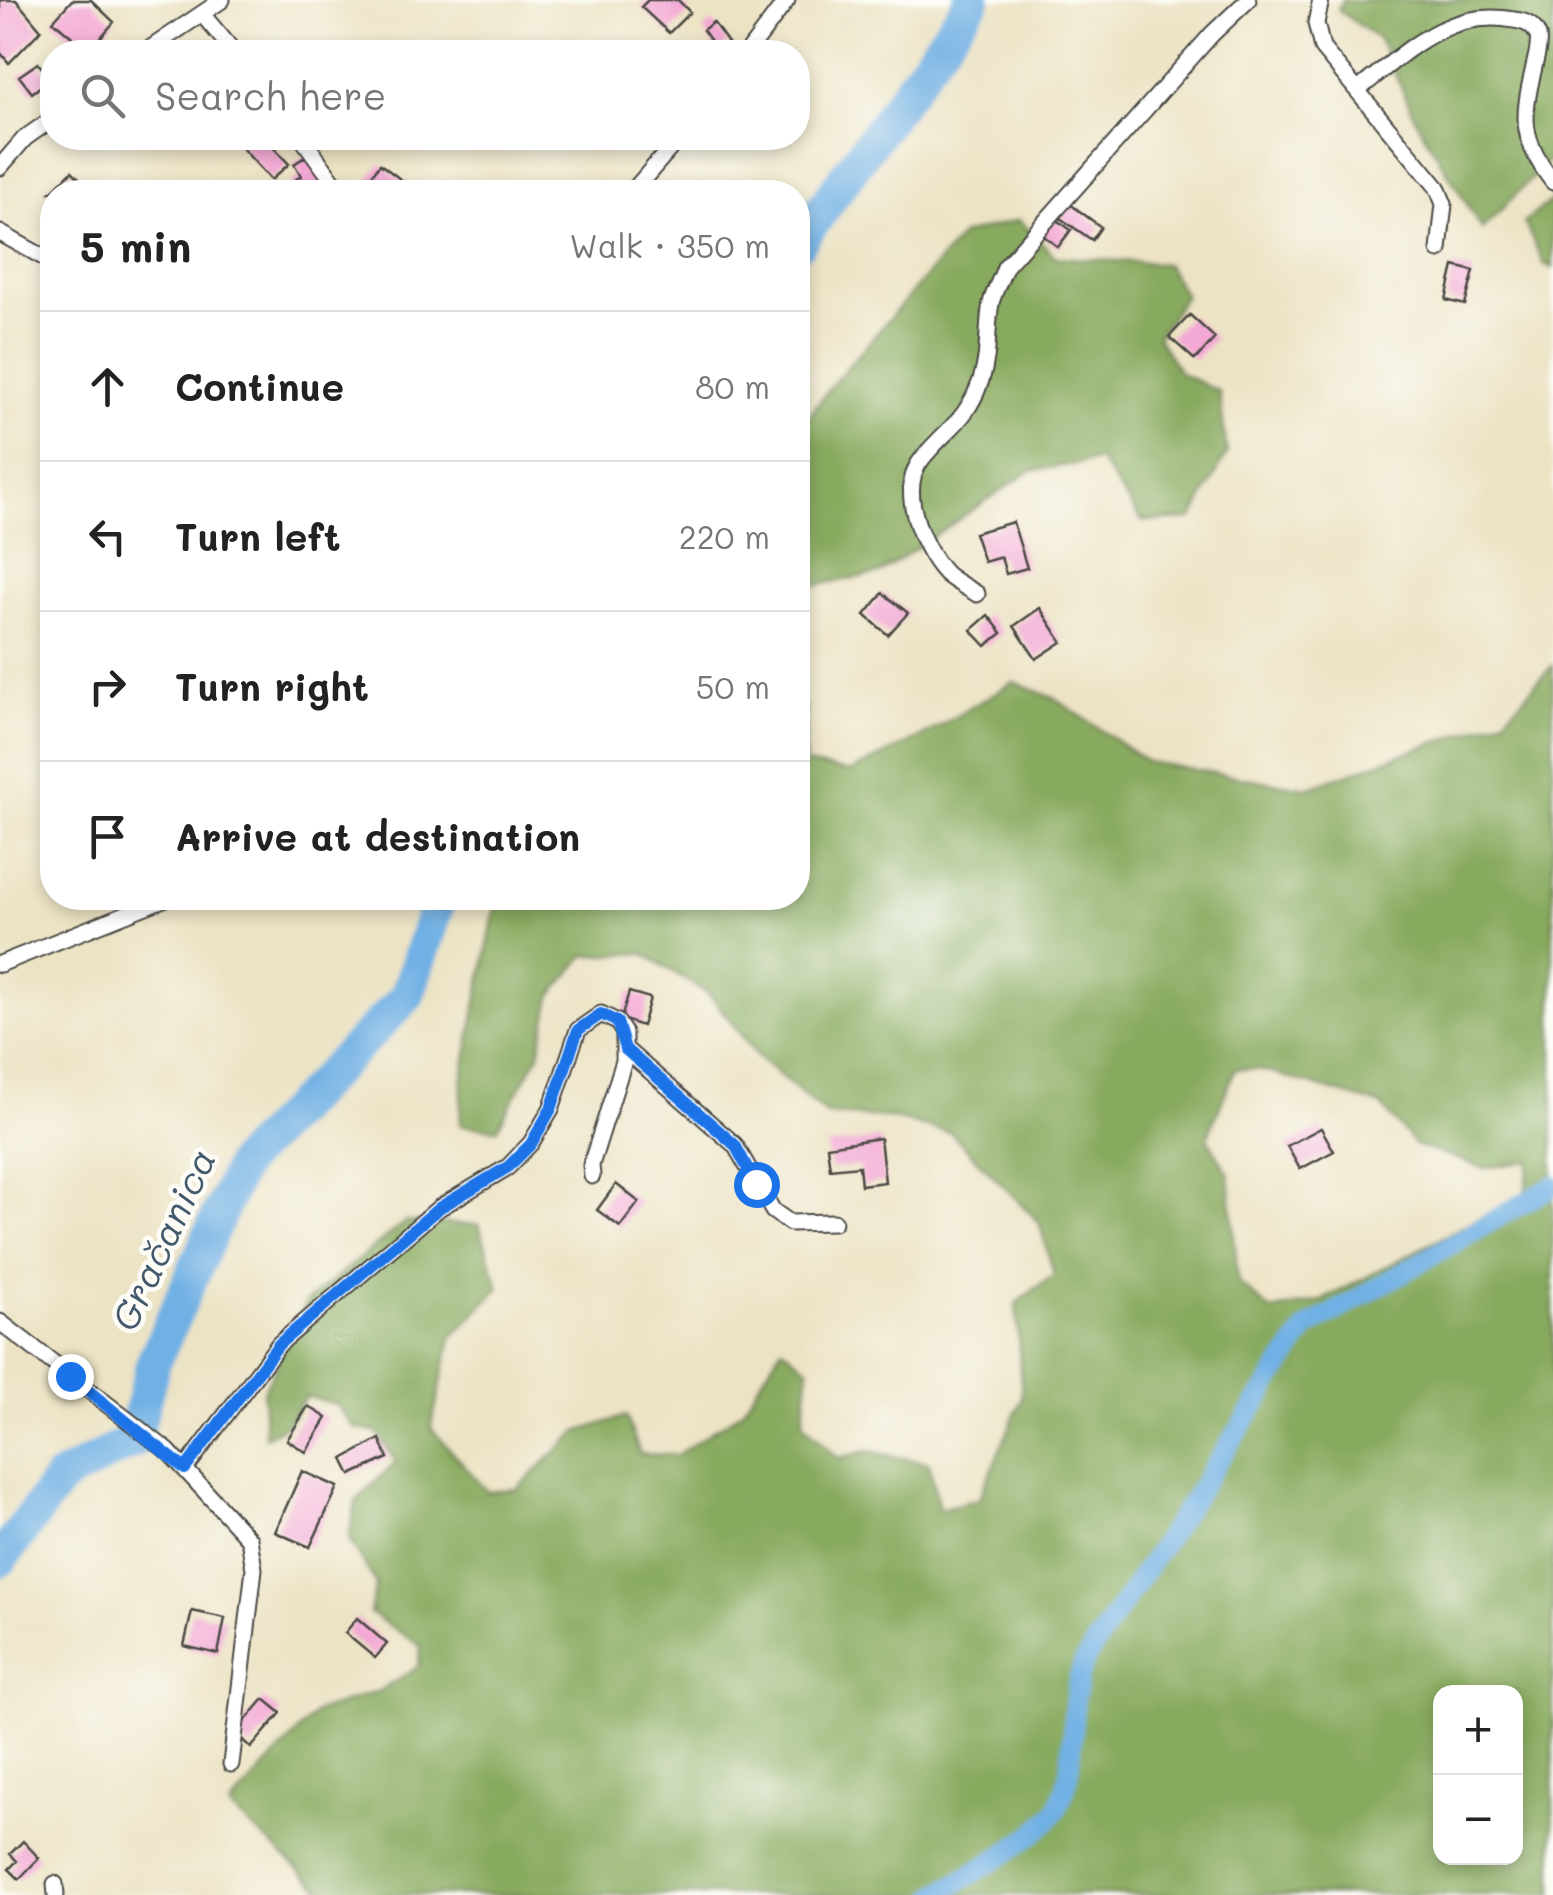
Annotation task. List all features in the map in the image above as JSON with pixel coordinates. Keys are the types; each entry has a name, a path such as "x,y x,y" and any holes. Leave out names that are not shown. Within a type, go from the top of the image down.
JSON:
{"street":[{"path":"163,40 222,0"},
{"path":"757,40 787,0"},
{"path":"977,594 945,573 918,526 912,500 914,472 922,458 964,419 976,393 989,350 991,304 1005,267 1248,0"},
{"path":"1322,0 1316,22 1322,48 1437,187 1444,204 1439,250"},
{"path":"202,14 224,40"},
{"path":"1358,89 1450,23 1486,16 1524,21 1534,29 1538,42 1525,109 1526,134 1535,158 1553,182"},
{"path":"0,167 40,127"},
{"path":"311,150 332,180"},
{"path":"642,180 669,150"},
{"path":"0,232 40,255"},
{"path":"0,964 136,910"},
{"path":"185,1469 279,1344 439,1208 508,1167 531,1144 551,1109 578,1030 586,1020 609,1015 624,1033 625,1049 591,1165 592,1176"},
{"path":"625,1049 735,1145 773,1211 790,1223 834,1222"},
{"path":"0,1322 168,1450 250,1540 254,1569 230,1764"}],"green space":[{"path":"1343,0 1553,0 1553,69 1549,80 1553,90 1553,156 1482,229 1418,124 1379,39 1338,10"},
{"path":"1553,200 1553,268 1544,264 1524,222"},
{"path":"1019,220 1056,257 1166,264 1185,295 1157,337 1181,374 1219,391 1227,453 1192,519 1142,521 1099,460 1030,471 878,574 810,586 810,414 962,235"},
{"path":"1553,665 1553,1895 328,1895 229,1807 316,1712 379,1691 418,1667 421,1646 370,1613 376,1583 349,1539 356,1501 396,1462 377,1432 355,1428 335,1404 306,1396 285,1426 265,1437 263,1392 307,1301 405,1222 479,1225 499,1288 451,1338 431,1428 488,1492 517,1489 577,1432 626,1416 640,1454 677,1455 742,1411 782,1347 809,1368 803,1423 838,1458 868,1451 929,1463 939,1509 979,1499 1022,1398 1016,1303 1054,1275 1039,1222 951,1133 890,1118 827,1115 758,1057 710,995 643,953 584,956 551,997 539,1054 497,1129 460,1125 463,1075 495,910 810,910 810,765 850,772 921,737 1014,682 1056,699 1147,762 1307,788 1505,718","holes":["1235,1069 1259,1069 1381,1105 1415,1145 1484,1168 1530,1161 1525,1194 1321,1301 1271,1311 1238,1282 1229,1174 1207,1138"]}],"building":[{"path":"0,0 16,0 41,30 9,63 0,52"},
{"path":"72,0 91,0 114,22 98,40 76,40 53,21"},
{"path":"648,0 678,0 690,12 669,33 641,7"},
{"path":"713,22 726,40 710,40 703,30"},
{"path":"38,63 40,87 32,93 19,76"},
{"path":"244,150 276,150 289,164 271,180"},
{"path":"308,155 324,180 295,180 301,176 294,164"},
{"path":"380,164 402,180 368,180"},
{"path":"72,171 81,180 63,180"},
{"path":"1070,204 1101,227 1092,240 1060,218"},
{"path":"1053,217 1071,230 1058,247 1040,233"},
{"path":"1454,266 1474,271 1465,305 1446,300"},
{"path":"1190,315 1215,338 1195,360 1169,337"},
{"path":"1013,522 1027,568 1006,574 1001,557 984,562 974,533"},
{"path":"883,593 908,613 888,635 865,615"},
{"path":"1040,608 1062,642 1036,659 1014,626"},
{"path":"988,615 1002,633 986,646 971,630"},
{"path":"629,992 650,998 642,1026 621,1019"},
{"path":"1321,1128 1334,1151 1300,1169 1287,1146"},
{"path":"880,1138 885,1182 861,1185 859,1166 830,1169 827,1146"},
{"path":"616,1184 639,1202 620,1227 597,1210"},
{"path":"308,1406 327,1418 306,1452 287,1440"},
{"path":"380,1439 388,1458 351,1475 343,1459"},
{"path":"302,1471 338,1487 310,1547 275,1532"},
{"path":"192,1611 225,1618 218,1654 184,1646"},
{"path":"357,1618 387,1644 375,1658 345,1633"},
{"path":"264,1699 281,1713 251,1748 235,1733"},
{"path":"23,1841 39,1858 19,1879 9,1869 17,1861 10,1854"}],"waterway":[{"name":"Gračanica","path":"810,226 973,0"},
{"name":"Gračanica","path":"0,1560 60,1479 134,1440 153,1363 242,1163 407,996 435,910"},
{"path":"937,1895 1020,1843 1058,1807 1069,1772 1075,1696 1085,1660 1307,1328 1553,1186"}],"route":[{"path":"70,1376 168,1450 185,1469 279,1344 439,1208 508,1167 531,1144 551,1109 578,1030 586,1020 601,1014 617,1022 624,1033 625,1049 735,1145 756,1184"}]}
